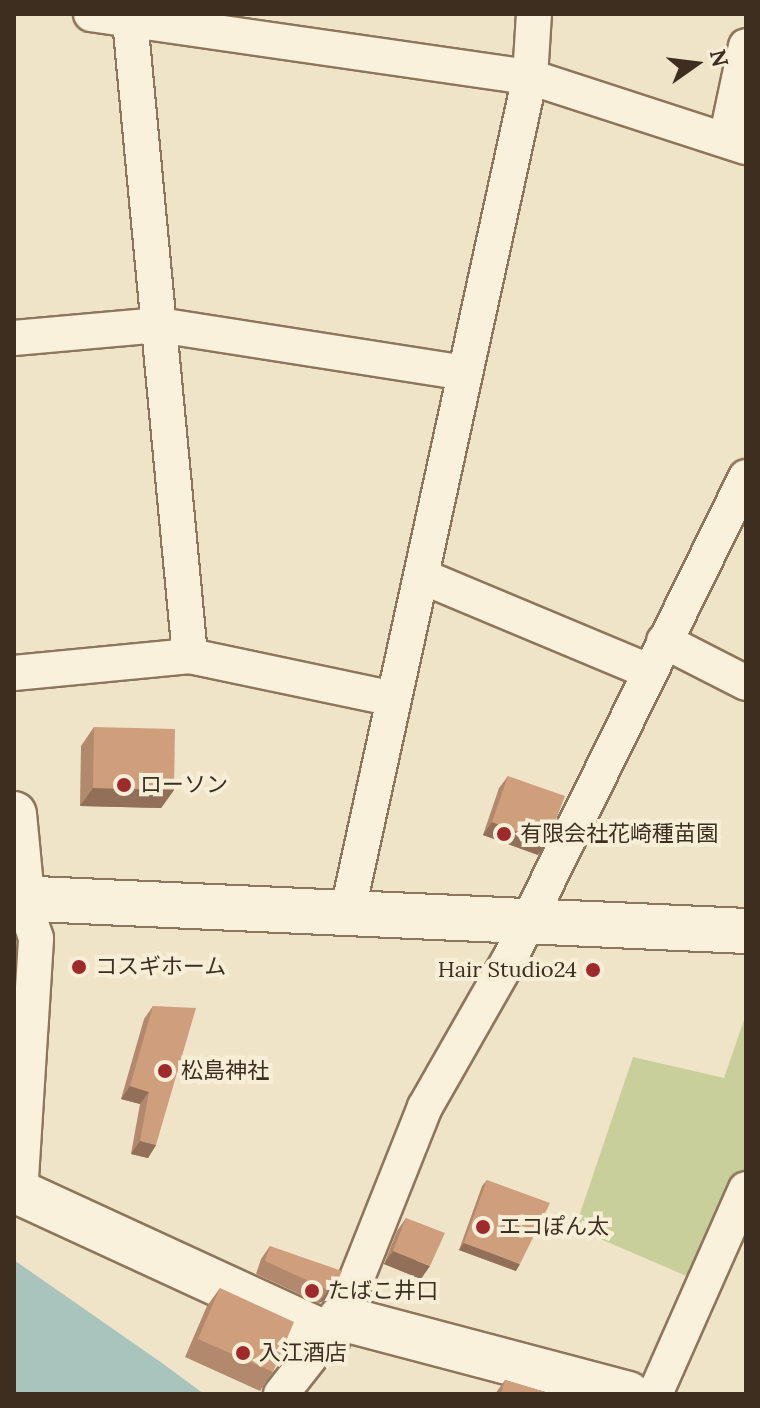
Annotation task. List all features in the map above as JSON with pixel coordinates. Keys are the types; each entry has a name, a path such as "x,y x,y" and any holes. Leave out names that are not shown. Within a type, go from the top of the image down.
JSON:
{"street":[{"path":"91,14 530,77 736,143 746,46"},
{"path":"347,914 530,77 534,14"},
{"path":"130,20 190,656"},
{"path":"14,338 159,325 465,373"},
{"path":"281,1394 335,1326 425,1107 528,921 746,477"},
{"path":"421,576 650,672"},
{"path":"664,641 746,683"},
{"path":"14,673 190,656 394,699"},
{"path":"14,814 18,898 36,938 17,1192 335,1326 628,1394"},
{"path":"18,898 746,931"},
{"path":"655,1394 746,1189"}],"green space":[{"path":"746,1014 746,1171 698,1281 575,1228 633,1057 724,1078"}],"water":[{"path":"14,1260 162,1363 204,1394 14,1394"}],"building":[{"path":"94,727 175,729 174,790 93,788"},
{"path":"508,776 565,796 547,843 492,822"},
{"path":"153,1006 196,1008 156,1145 140,1141 149,1092 130,1086"},
{"path":"487,1180 550,1203 520,1264 464,1243"},
{"path":"406,1218 445,1233 430,1266 393,1251"},
{"path":"270,1246 342,1271 336,1285 328,1290 265,1261"},
{"path":"220,1288 294,1322 273,1372 198,1339"},
{"path":"505,1380 552,1394 501,1394"}],"place":[{"name":"ローソン","path":"124,785"},
{"name":"有限会社花崎種苗園","path":"504,834"},
{"name":"コスギホーム","path":"79,967"},
{"name":"Hair Studio24","path":"593,970"},
{"name":"松島神社","path":"165,1071"},
{"name":"エコぽん太","path":"483,1227"},
{"name":"たばこ井口","path":"312,1291"},
{"name":"入江酒店","path":"243,1353"}]}
